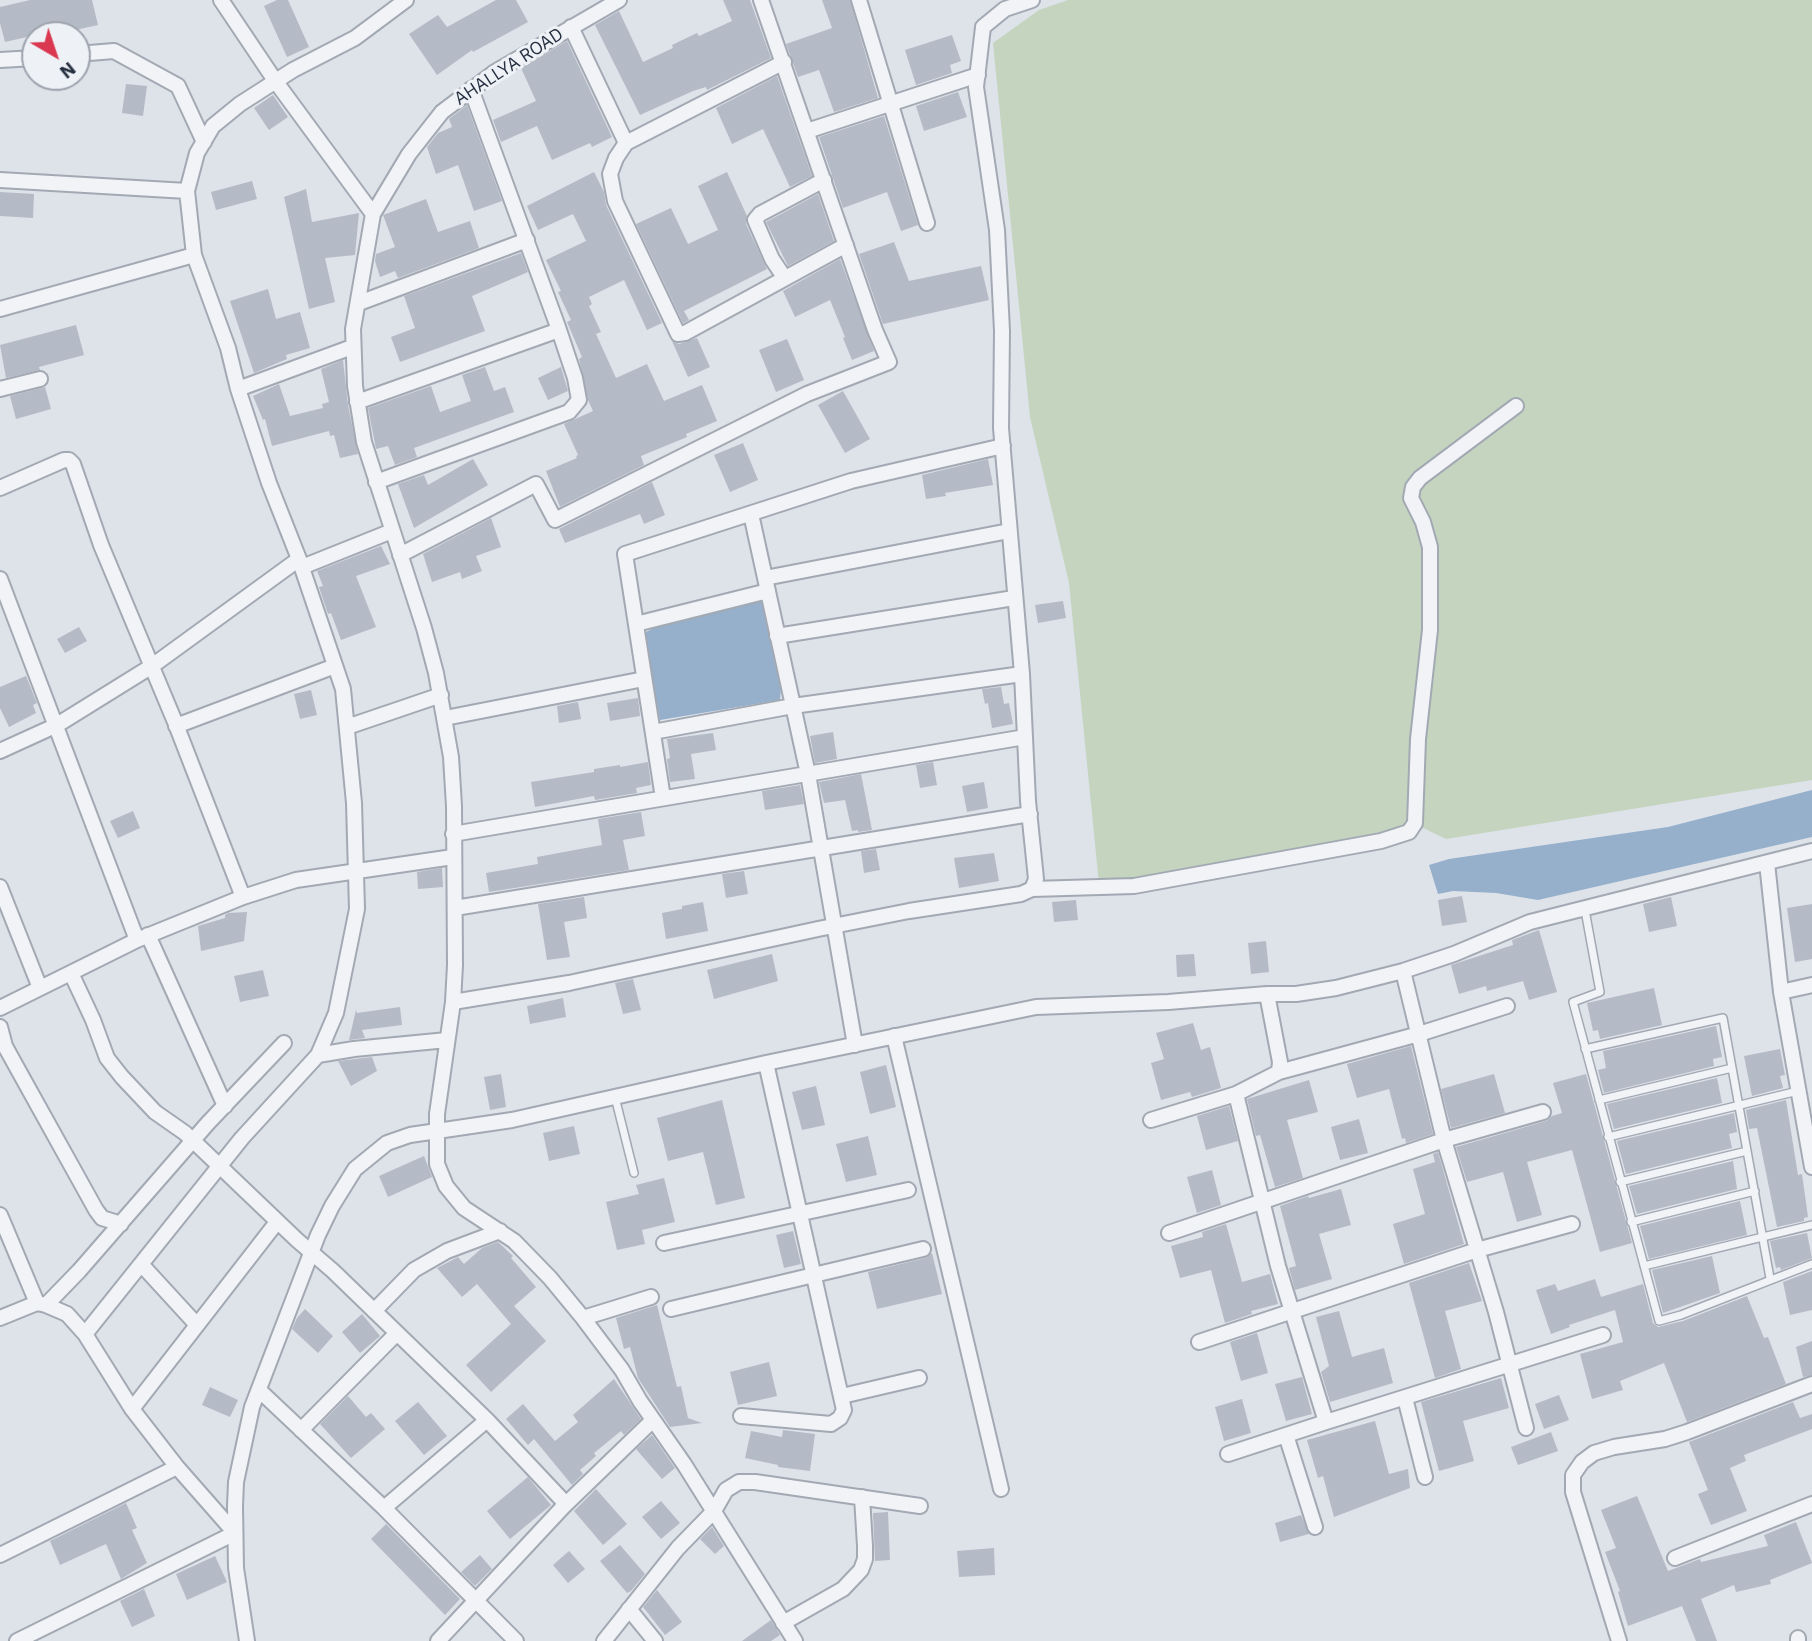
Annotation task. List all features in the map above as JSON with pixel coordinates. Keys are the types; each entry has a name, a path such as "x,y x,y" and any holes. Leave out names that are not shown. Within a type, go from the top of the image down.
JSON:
{"street":[{"path":"221,0 276,82 373,214"},
{"path":"85,1334 219,1167 318,1055 336,1013 356,909 357,870 343,689 301,563 269,483 238,389 228,348 194,256 187,191 197,153 214,126 240,104 293,70 355,37 406,0"},
{"name":"AHALLYA ROAD","path":"619,0 471,89 442,112 409,154 373,214 353,329 357,402 364,442 424,628 441,695 451,757 455,908 453,1002 436,1130 437,1164 446,1186 464,1208 513,1241 550,1278 622,1370 714,1511 783,1623 790,1639"},
{"path":"400,555 536,484 555,520 786,404 889,362 875,330 761,0"},
{"path":"859,0 927,223"},
{"path":"1032,0 1005,9 983,27 976,87 998,230 1003,446 1036,879 1032,889"},
{"path":"571,27 626,143"},
{"path":"91,53 114,51 178,86 204,142"},
{"path":"0,60 21,59"},
{"path":"784,62 626,143 610,174 611,185 630,233 678,334 685,333 846,245"},
{"path":"807,131 978,75"},
{"path":"376,482 569,412 579,400 575,378 559,330 471,89"},
{"path":"0,180 187,191"},
{"path":"784,277 772,259 755,220 824,180"},
{"path":"359,303 527,240"},
{"path":"0,309 194,256"},
{"path":"357,402 559,330"},
{"path":"238,389 352,347"},
{"path":"0,389 40,379"},
{"path":"453,1002 662,965 834,926 909,911 1021,894 1032,889 1134,886 1381,841 1409,832 1415,823 1418,739 1430,630 1430,547 1423,522 1411,498 1413,487 1420,478 1516,406"},
{"path":"663,798 625,554 851,481 1003,446"},
{"path":"0,488 64,460 73,464 101,545 243,897"},
{"path":"751,514 808,774 855,1045"},
{"path":"0,751 57,725 152,666 301,563 392,531"},
{"path":"636,624 766,584 1009,531"},
{"path":"0,579 143,938 225,1106"},
{"path":"777,636 1014,598"},
{"path":"176,726 335,666"},
{"path":"653,732 793,706 1022,674"},
{"path":"445,719 643,679"},
{"path":"347,727 441,695"},
{"path":"453,834 1025,737"},
{"path":"455,908 1030,814"},
{"path":"242,1639 236,1568 236,1482 252,1407 311,1252 332,1206 355,1169 387,1143 436,1130 512,1120 765,1063 1036,1007 1296,994 1336,988 1403,971 1454,954 1530,922 1812,851"},
{"path":"0,1008 143,938 243,897 296,880 453,857"},
{"path":"1767,863 1781,992 1798,1090 1807,1111 1812,1167"},
{"path":"0,887 40,988"},
{"path":"1403,971 1444,1140 1526,1428"},
{"path":"71,973 107,1058 122,1077 155,1112 193,1141 374,1311 487,1420 566,1504"},
{"path":"1781,992 1812,985"},
{"path":"1267,994 1280,1062 1279,1072"},
{"path":"1151,1120 1236,1094 1279,1072 1419,1034 1507,1006"},
{"path":"0,1027 5,1046 96,1210 102,1218 121,1224"},
{"path":"894,1036 1001,1489"},
{"path":"318,1055 447,1040"},
{"path":"0,1318 42,1304 121,1224 284,1043"},
{"path":"741,1416 831,1424 840,1418 844,1410 765,1063"},
{"path":"1236,1094 1262,1203 1326,1422"},
{"path":"1169,1233 1444,1140 1543,1112"},
{"path":"664,1242 908,1190"},
{"path":"0,1215 42,1304 67,1314 85,1334 132,1409 177,1467 235,1533"},
{"path":"132,1409 277,1222"},
{"path":"1199,1342 1477,1250 1572,1224"},
{"path":"374,1311 415,1270 447,1251 500,1231"},
{"path":"671,1309 923,1249"},
{"path":"141,1264 197,1325"},
{"path":"583,1318 651,1297"},
{"path":"302,1430 397,1334"},
{"path":"1228,1454 1603,1335"},
{"path":"842,1396 919,1378"},
{"path":"1619,1641 1573,1492 1573,1475 1581,1462 1614,1447 1665,1439 1687,1432 1812,1384"},
{"path":"259,1390 384,1508 516,1641"},
{"path":"1405,1398 1425,1477"},
{"path":"384,1508 487,1420"},
{"path":"438,1641 566,1504 653,1420"},
{"path":"1286,1435 1315,1527"},
{"path":"0,1555 177,1467"},
{"path":"604,1641 678,1548 714,1511 726,1490 739,1482 755,1482 920,1506"},
{"path":"783,1623 843,1589 861,1570 865,1546 862,1497"},
{"path":"1675,1558 1812,1504"},
{"path":"17,1641 235,1533"},
{"path":"629,1609 655,1641"}],"lane":[{"path":"1585,909 1600,992 1573,1002 1659,1321 1812,1264"},
{"path":"1585,1049 1723,1018 1770,1278"},
{"path":"1598,1100 1732,1068"},
{"path":"1608,1136 1798,1090"},
{"path":"615,1097 634,1173"},
{"path":"1620,1181 1747,1151"},
{"path":"1631,1222 1755,1191"},
{"path":"1644,1266 1812,1225"}],"green space":[{"path":"1068,0 1812,0 1812,780 1446,839 1419,826 1099,884 1069,583 1030,417 993,43 1039,10"}],"water":[{"path":"762,598 781,688 780,700 660,720 643,638 646,632"},
{"path":"1812,790 1812,837 1538,900 1496,893 1453,891 1438,894 1429,865 1449,859 1668,827"}],"building":[{"path":"30,0 92,0 98,25 91,27 91,21 21,21 21,38 5,42 0,23 0,7"},
{"path":"277,0 288,0 309,47 287,57 264,6"},
{"path":"496,0 516,0 528,22 473,52 472,50 437,75 409,34 438,15 447,27"},
{"path":"723,0 750,0 771,58 707,90 706,87 693,91 640,115 595,25 619,11 643,62 697,33 699,36 732,21"},
{"path":"822,0 850,0 878,98 834,112 819,70 798,77 786,44 832,28"},
{"path":"952,35 961,61 950,65 952,73 916,85 905,50"},
{"path":"567,41 612,137 592,147 590,143 552,160 537,126 501,142 493,120 536,101 521,68"},
{"path":"777,76 812,176 790,187 763,129 732,144 716,108"},
{"path":"126,84 147,86 143,116 122,113"},
{"path":"958,92 967,117 924,131 916,106"},
{"path":"273,95 288,117 269,130 254,108"},
{"path":"467,105 502,201 474,211 458,165 436,174 427,147 438,133 452,127 449,119"},
{"path":"884,116 918,225 901,231 887,192 843,208 819,137"},
{"path":"594,172 604,192 606,205 662,323 647,330 624,280 589,297 592,304 589,306 601,332 596,334 616,378 647,364 664,401 702,385 717,421 641,456 644,465 560,507 546,471 577,458 564,424 593,411 579,359 582,357 567,322 571,320 546,260 586,241 573,214 538,230 527,206"},
{"path":"727,172 747,216 746,224 767,269 684,311 689,320 683,323 636,224 671,208 688,244 718,230 698,186"},
{"path":"252,181 257,199 216,210 211,192"},
{"path":"306,189 312,222 359,213 355,255 325,258 335,302 309,309 284,197"},
{"path":"0,192 34,194 33,218 0,216"},
{"path":"818,194 834,241 788,266 766,222"},
{"path":"426,199 438,232 470,221 479,248 398,278 395,271 380,277 375,261 376,254 395,247 383,215"},
{"path":"894,242 909,281 981,266 989,300 883,324 859,254"},
{"path":"521,253 528,272 472,296 485,331 400,362 391,337 415,328 404,296"},
{"path":"840,259 874,351 852,360 830,300 795,317 783,291"},
{"path":"268,289 276,319 300,312 310,348 286,355 287,359 254,373 230,301"},
{"path":"76,325 84,355 6,378 0,345"},
{"path":"697,338 710,367 688,377 672,341 679,344"},
{"path":"787,339 804,380 776,392 759,350"},
{"path":"343,360 348,405 358,454 340,458 334,435 330,436 329,431 272,446 265,419 263,420 253,396 279,384 290,416 323,408 322,404 329,402 321,369"},
{"path":"485,367 494,391 505,387 514,412 414,448 417,457 395,465 388,446 376,449 368,408 431,386 440,412 471,401 462,375"},
{"path":"561,367 568,391 548,400 538,378"},
{"path":"45,387 51,409 16,419 10,396"},
{"path":"843,391 870,439 845,453 818,405"},
{"path":"743,443 758,480 730,492 714,455"},
{"path":"473,459 488,485 414,528 398,484 424,475 428,485"},
{"path":"988,459 993,485 926,499 922,475"},
{"path":"652,482 665,515 644,524 640,514 565,543 559,529"},
{"path":"491,518 501,547 476,556 482,571 462,579 460,572 432,582 423,554"},
{"path":"381,546 390,564 356,576 376,627 341,640 331,613 328,614 317,571"},
{"path":"1063,601 1066,618 1038,623 1035,605"},
{"path":"79,627 87,641 65,653 57,639"},
{"path":"26,676 37,703 33,705 36,713 9,727 0,708 0,687"},
{"path":"1001,687 1004,704 1009,703 1013,724 992,728 988,703 985,704 982,689"},
{"path":"311,690 317,715 300,719 294,694"},
{"path":"638,698 640,716 610,721 607,703"},
{"path":"578,702 581,719 559,723 557,706"},
{"path":"833,732 837,759 815,763 810,736"},
{"path":"713,733 716,750 691,754 695,779 670,782 667,739"},
{"path":"648,762 651,785 636,788 637,793 595,800 594,796 535,807 531,782 594,772 594,769"},
{"path":"933,762 937,785 920,788 916,765"},
{"path":"861,774 872,830 858,832 852,831 845,800 824,803 819,782"},
{"path":"984,782 988,808 967,812 962,786"},
{"path":"800,785 804,804 765,810 762,791"},
{"path":"133,811 140,828 118,838 110,821"},
{"path":"641,812 645,836 623,840 629,870 489,892 486,873 538,864 537,857 602,845 598,819"},
{"path":"876,849 880,870 864,873 861,851"},
{"path":"994,853 999,881 959,888 954,858"},
{"path":"442,868 443,887 418,889 417,872"},
{"path":"744,871 748,894 726,898 722,874"},
{"path":"1462,896 1467,922 1442,926 1438,900"},
{"path":"584,897 587,918 564,922 570,957 547,960 538,904"},
{"path":"1671,897 1677,926 1649,932 1643,904"},
{"path":"1076,900 1078,920 1054,922 1052,902"},
{"path":"703,902 708,931 666,939 662,913"},
{"path":"1812,904 1812,959 1795,962 1787,908"},
{"path":"247,912 244,941 201,951 198,926 225,918 228,913"},
{"path":"1539,930 1557,992 1529,1000 1523,981 1487,991 1486,986 1459,994 1451,965 1513,945 1512,940"},
{"path":"1266,941 1269,972 1251,974 1248,943"},
{"path":"772,954 778,981 714,999 707,970"},
{"path":"1194,954 1196,976 1177,977 1176,955"},
{"path":"263,970 269,996 240,1002 234,976"},
{"path":"633,979 641,1010 623,1014 615,983"},
{"path":"1654,988 1662,1025 1600,1039 1598,1030 1593,1031 1587,1003"},
{"path":"563,998 566,1017 530,1024 527,1006"},
{"path":"400,1007 402,1025 362,1030 365,1038 349,1040 356,1010 357,1013"},
{"path":"1193,1023 1201,1050 1210,1047 1221,1088 1192,1097 1190,1092 1161,1100 1151,1063 1164,1059 1156,1033"},
{"path":"1716,1026 1722,1057 1713,1059 1714,1066 1604,1093 1598,1070 1606,1068 1603,1051"},
{"path":"1411,1046 1433,1134 1406,1143 1405,1138 1402,1139 1389,1089 1357,1098 1347,1064"},
{"path":"1780,1049 1785,1075 1780,1076 1783,1088 1752,1096 1744,1056"},
{"path":"372,1057 377,1071 351,1086 338,1061"},
{"path":"886,1065 896,1107 870,1114 860,1072"},
{"path":"501,1074 506,1107 490,1110 484,1077"},
{"path":"1494,1074 1505,1113 1451,1128 1441,1089"},
{"path":"1586,1074 1632,1243 1600,1252 1572,1150 1527,1162 1542,1215 1517,1222 1503,1172 1467,1182 1456,1147 1546,1121 1562,1113 1553,1083"},
{"path":"1717,1078 1722,1103 1614,1129 1607,1104"},
{"path":"1309,1080 1318,1112 1287,1120 1303,1178 1275,1187 1260,1135 1256,1136 1247,1099"},
{"path":"816,1086 825,1125 802,1130 792,1092"},
{"path":"722,1100 745,1198 716,1205 703,1152 668,1161 657,1118"},
{"path":"1786,1100 1808,1217 1804,1218 1804,1221 1777,1227 1757,1128 1749,1129 1746,1110"},
{"path":"1229,1106 1238,1141 1206,1150 1197,1116"},
{"path":"1734,1113 1737,1132 1729,1134 1732,1148 1626,1174 1617,1141"},
{"path":"1359,1119 1368,1153 1340,1160 1331,1127"},
{"path":"574,1126 580,1154 549,1161 543,1133"},
{"path":"868,1136 877,1175 846,1182 836,1144"},
{"path":"1438,1152 1464,1244 1404,1264 1393,1224 1425,1214 1413,1169 1435,1162 1433,1154"},
{"path":"424,1156 432,1177 388,1197 379,1176"},
{"path":"1733,1161 1737,1189 1637,1214 1629,1186"},
{"path":"1212,1170 1221,1205 1197,1213 1187,1177"},
{"path":"664,1178 675,1222 642,1230 645,1244 617,1250 606,1202 639,1194 636,1185"},
{"path":"1341,1189 1351,1225 1319,1234 1332,1279 1295,1290 1289,1268 1296,1266 1280,1206 1308,1196 1309,1198"},
{"path":"1740,1201 1747,1235 1649,1259 1640,1226"},
{"path":"1226,1224 1242,1282 1270,1274 1278,1304 1251,1311 1252,1314 1225,1323 1211,1270 1180,1278 1171,1246 1203,1237 1202,1232"},
{"path":"793,1231 801,1264 784,1268 776,1235"},
{"path":"1807,1233 1812,1258 1781,1270 1780,1267 1776,1268 1770,1241"},
{"path":"498,1242 513,1256 511,1258 536,1287 514,1306 546,1341 491,1392 466,1365 511,1324 477,1284 462,1297 437,1268 458,1257 464,1264 482,1248"},
{"path":"932,1253 942,1294 877,1309 868,1272 925,1258"},
{"path":"1712,1256 1720,1293 1663,1313 1652,1270"},
{"path":"1469,1263 1482,1301 1445,1311 1461,1369 1435,1378 1409,1283"},
{"path":"1812,1271 1812,1310 1790,1315 1783,1282"},
{"path":"1595,1279 1601,1297 1643,1284 1653,1323 1658,1327 1683,1321 1747,1296 1764,1338 1768,1337 1786,1384 1687,1422 1664,1363 1620,1381 1623,1390 1592,1399 1580,1354 1623,1342 1615,1310 1569,1325 1570,1327 1551,1334 1536,1290 1555,1284 1558,1291"},
{"path":"657,1305 677,1387 681,1386 688,1418 702,1423 670,1427 638,1378 630,1347 624,1349 616,1318"},
{"path":"305,1309 333,1336 318,1353 292,1329"},
{"path":"1339,1311 1352,1357 1384,1348 1393,1383 1330,1402 1321,1372 1329,1366 1316,1317"},
{"path":"362,1314 380,1336 360,1353 342,1332"},
{"path":"1257,1333 1268,1373 1241,1381 1230,1342"},
{"path":"1812,1341 1812,1375 1803,1377 1796,1347"},
{"path":"769,1362 777,1396 738,1405 730,1372"},
{"path":"1302,1377 1312,1414 1286,1421 1275,1384"},
{"path":"1501,1378 1509,1408 1463,1421 1474,1461 1439,1471 1421,1402"},
{"path":"614,1379 641,1419 624,1435 621,1431 594,1453 596,1456 580,1470 583,1474 572,1485 534,1439 528,1445 506,1419 523,1404 555,1441 578,1422 573,1415"},
{"path":"210,1387 238,1400 230,1417 202,1405"},
{"path":"1559,1395 1569,1420 1544,1429 1535,1404"},
{"path":"348,1396 366,1417 371,1413 385,1429 351,1458 320,1424"},
{"path":"1242,1399 1251,1433 1224,1441 1215,1407"},
{"path":"418,1402 447,1436 424,1455 395,1421"},
{"path":"1793,1402 1800,1418 1812,1414 1812,1429 1744,1455 1746,1461 1730,1468 1747,1511 1711,1525 1698,1494 1708,1490 1689,1442"},
{"path":"1375,1421 1389,1474 1408,1469 1410,1488 1334,1517 1323,1476 1318,1478 1307,1440"},
{"path":"783,1430 815,1434 810,1471 778,1467 745,1458 751,1431 782,1437"},
{"path":"1551,1432 1558,1451 1518,1465 1511,1447"},
{"path":"652,1435 675,1468 662,1479 636,1449"},
{"path":"528,1477 551,1505 510,1539 487,1511"},
{"path":"596,1489 627,1524 603,1545 574,1511"},
{"path":"1637,1496 1668,1571 1700,1559 1701,1562 1768,1546 1764,1535 1796,1522 1812,1563 1770,1580 1771,1584 1736,1592 1734,1585 1701,1599 1717,1641 1696,1641 1682,1606 1628,1626 1618,1592 1620,1591 1605,1552 1616,1548 1601,1510"},
{"path":"661,1501 680,1523 661,1539 642,1517"},
{"path":"126,1503 137,1528 132,1530 147,1563 121,1579 106,1544 60,1565 50,1541"},
{"path":"888,1512 890,1560 875,1561 873,1513"},
{"path":"1301,1515 1309,1534 1280,1542 1275,1523"},
{"path":"386,1524 460,1599 445,1615 371,1539"},
{"path":"712,1527 724,1546 715,1554 700,1539"},
{"path":"620,1545 645,1574 627,1593 600,1561"},
{"path":"994,1548 995,1575 959,1577 957,1551"},
{"path":"569,1551 585,1569 568,1583 553,1565"},
{"path":"480,1555 492,1569 475,1586 461,1572"},
{"path":"215,1556 227,1582 187,1600 176,1574"},
{"path":"144,1589 155,1616 132,1627 120,1601"},
{"path":"657,1590 682,1622 665,1635 643,1607"},
{"path":"771,1620 780,1635 771,1641 742,1641"}]}
